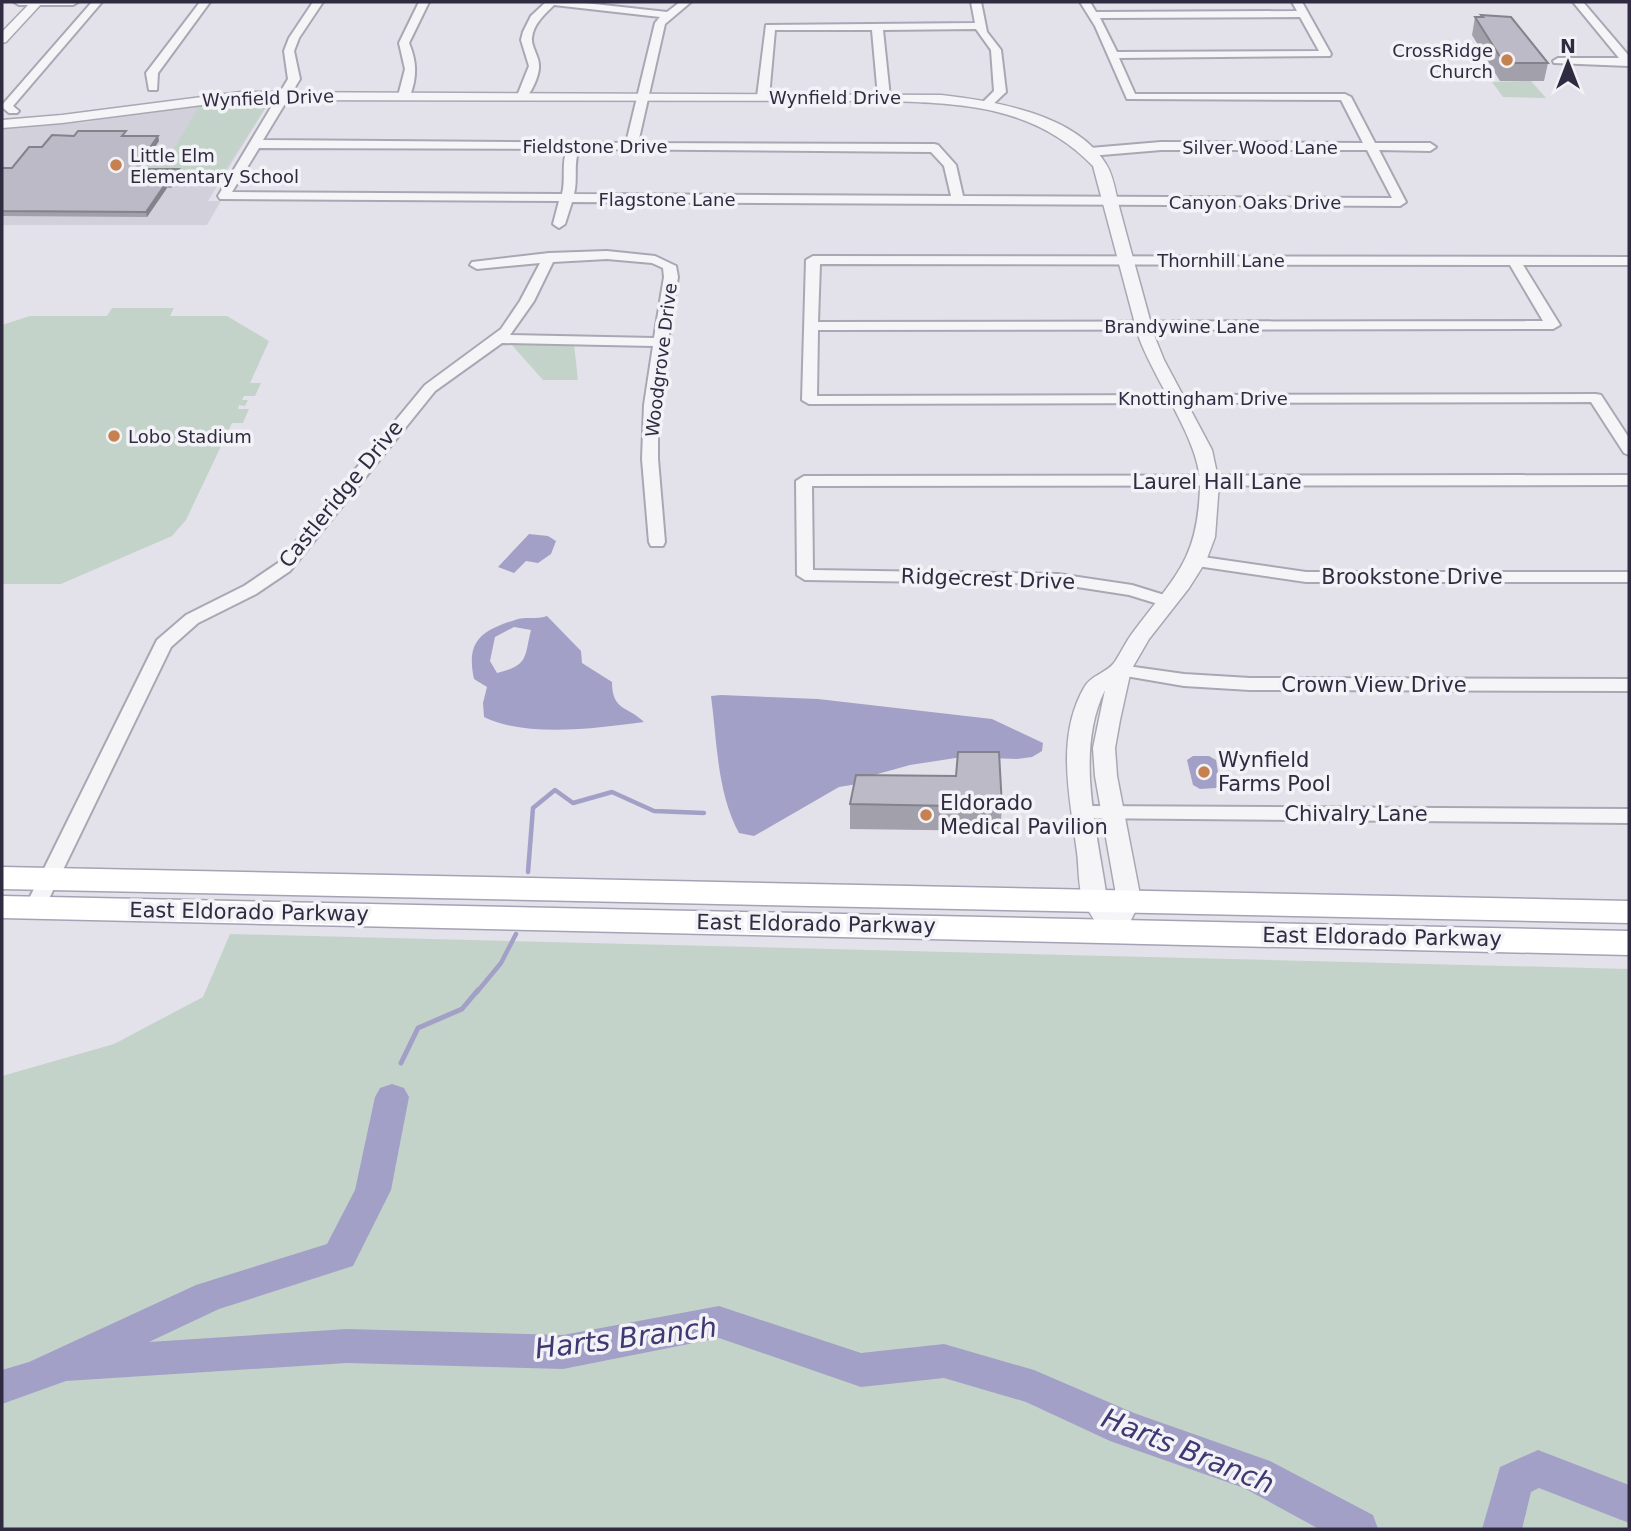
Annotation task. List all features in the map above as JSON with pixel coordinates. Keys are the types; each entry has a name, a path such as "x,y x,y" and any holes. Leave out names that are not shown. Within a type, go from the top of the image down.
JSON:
{"main road":[{"name":"East Eldorado Parkway","path":"2,878 1629,912"},
{"name":"East Eldorado Parkway","path":"2,907 1629,943"}],"street":[{"path":"2,20 19,2 73,2"},
{"path":"2,39 37,2"},
{"path":"13,111 7,106 97,2"},
{"path":"153,88 152,73 205,2"},
{"path":"256,144 294,79 289,51 294,38 318,2"},
{"path":"404,96 410,81 412,63 404,43 424,2"},
{"path":"523,96 534,66 527,40 528,32 535,19 552,2 666,15"},
{"path":"631,147 660,23 666,15 686,2"},
{"path":"976,2 982,32 996,50 1000,79 1000,92 986,105"},
{"path":"1085,2 1131,97 1345,97 1371,147"},
{"path":"1191,2 1196,13"},
{"path":"1112,54 1326,54 1297,2"},
{"path":"1578,2 1629,62"},
{"path":"1091,15 1304,14"},
{"path":"877,26 884,97"},
{"path":"763,97 770,27 981,26"},
{"path":"1558,61 1629,62"},
{"name":"Wynfield Drive","path":"2,124 71,118 200,99 286,96 884,97 986,105 1042,123 1070,136 1090,152 1100,165 1155,360 1203,450 1210,483 1205,537 1196,561 1140,637 1120,670 1104,748 1106,776 1129,900"},
{"name":"Fieldstone Drive","path":"256,144 934,148 950,165 958,201"},
{"name":"Flagstone Lane","path":"256,144 224,197 1111,201"},
{"path":"559,224 571,183 569,160 573,146"},
{"name":"Silver Wood Lane","path":"1090,152 1161,146 1430,148"},
{"name":"Canyon Oaks Drive","path":"1111,201 1400,202 1371,147"},
{"path":"477,265 549,257"},
{"name":"Woodgrove Drive","path":"549,257 645,257 666,263 671,270 651,405 650,437 657,542"},
{"name":"Castleridge Drive","path":"35,907 163,645 192,620 250,590 284,567 430,388 451,370 498,340 519,315 549,257"},
{"path":"809,400 813,260"},
{"name":"Thornhill Lane","path":"813,260 1629,261"},
{"name":"Brandywine Lane","path":"811,326 1553,325 1514,261"},
{"path":"498,340 662,342"},
{"path":"1597,398 1629,450"},
{"name":"Knottingham Drive","path":"809,400 1597,398"},
{"name":"Laurel Hall Lane","path":"805,575 804,481 1210,483 1629,480"},
{"name":"Brookstone Drive","path":"1196,561 1306,577 1629,577"},
{"name":"Ridgecrest Drive","path":"805,575 1058,579 1132,590 1168,602"},
{"name":"Wynfield Drive","path":"1114,930 1095,900 1078,772 1078,742 1089,700 1096,686 1120,670"},
{"name":"Crown View Drive","path":"1120,670 1184,680 1250,684 1629,685"},
{"name":"Chivalry Lane","path":"1084,813 1629,816"},
{"path":"1114,930 1129,900"}],"shaded area":[{"path":"1531,81 1546,98 1503,97 1492,82"},
{"name":"Little Elm Elementary School","path":"270,101 208,201 221,201 207,225 2,225 2,128 86,122 174,107"},
{"path":"270,101 218,180 183,180 187,172 142,171 122,155 170,155 196,112 197,104"},
{"name":"Lobo Stadium","path":"112,308 174,308 170,316 227,316 269,341 250,383 261,383 255,396 244,396 242,400 248,400 245,406 239,405 238,409 249,409 243,423 232,423 186,520 172,536 61,584 2,584 2,325 30,316 107,316"},
{"path":"511,344 574,344 578,380 543,380"},
{"path":"529,534 548,536 556,541 551,554 538,563 526,561 514,573 498,567"},
{"path":"547,616 581,651 582,663 612,682 618,703 644,722 563,730 520,727 484,717 483,703 487,687 474,679 472,666 474,647 478,640 503,624 519,619","holes":["514,627 531,630 526,654 520,663 497,673 490,661 495,637"]},
{"path":"711,696 818,699 992,719 1043,743 1042,751 1032,757 1017,759 962,757 910,765 874,775 863,783 839,787 754,836 739,833 722,784"},
{"name":"Wynfield Farms Pool","path":"1193,756 1209,756 1216,760 1220,784 1216,788 1200,789 1193,785 1187,760"},
{"path":"230,934 1629,969 1629,1529 2,1529 2,1076 114,1044 203,997"}],"building":[{"path":"1481,15 1511,17 1548,63 1504,63 1475,17 1483,17"},
{"name":"Little Elm Elementary School","path":"78,131 126,131 122,136 158,136 135,169 179,169 146,212 2,211 2,168 12,168 29,147 42,147 52,135 74,136"},
{"path":"958,752 999,752 1002,807 850,804 856,775 956,776"}],"waterway":[{"path":"528,872 533,808 555,790 573,803 612,792 654,811 704,813"},
{"path":"477,992 501,963 516,934"},
{"path":"401,1063 418,1028 462,1009 478,990"},
{"path":"2,1387 37,1376 209,1296 340,1255 373,1190 392,1097"},
{"name":"Harts Branch","path":"63,1364 347,1346 563,1352 719,1322 861,1370 944,1361 1034,1387 1124,1428 1256,1474 1358,1529"},
{"name":"Harts Branch","path":"1502,1529 1514,1480 1538,1469 1629,1504"}],"place":[{"name":"CrossRidge Church","path":"1507,60"},
{"name":"Little Elm Elementary School","path":"116,165"},
{"name":"Lobo Stadium","path":"114,436"},
{"name":"Wynfield Farms Pool","path":"1204,772"},
{"name":"Eldorado Medical Pavilion","path":"926,815"}]}
